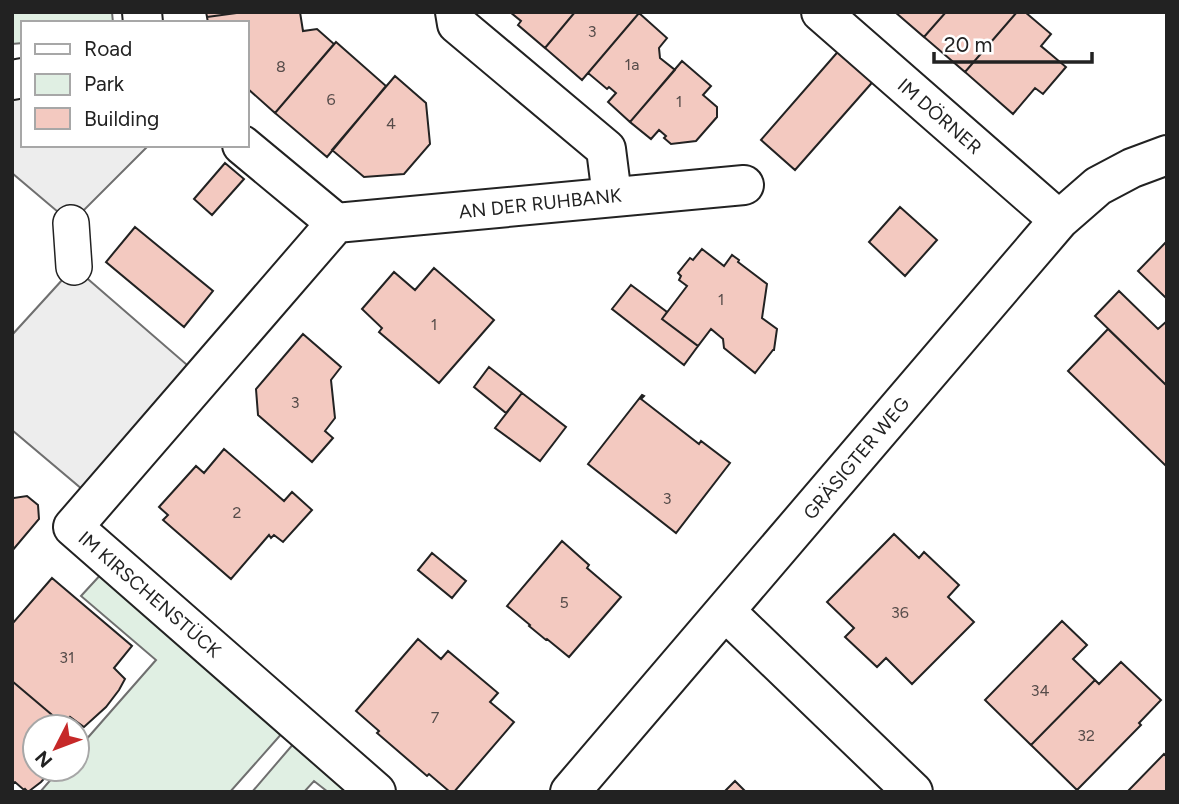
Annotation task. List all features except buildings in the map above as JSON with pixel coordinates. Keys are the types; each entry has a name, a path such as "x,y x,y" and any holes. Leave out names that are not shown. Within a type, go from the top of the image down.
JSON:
{"street":[{"path":"456,12 457,24 606,149 612,196"},
{"name":"IM DÖRNER","path":"821,12 1059,220"},
{"path":"244,147 336,223"},
{"name":"GRÄSIGTER WEG","path":"570,792 1059,220 1107,181 1132,167 1167,155"},
{"name":"AN DER RUHBANK","path":"336,223 744,185"},
{"path":"71,223 74,267"},
{"name":"IM KIRSCHENSTÜCK","path":"336,223 73,527 376,792"},
{"path":"726,611 913,792"}],"green space":[{"path":"12,12 112,12 113,21 21,21 21,43 12,44"},
{"path":"104,571 284,731 230,792 40,792 48,783 91,783 91,734 156,660 81,596"},
{"path":"301,735 366,792 328,792 314,781 304,792 252,792"}],"shaded area":[{"path":"21,78 21,147 147,147 71,223 12,173 12,80"},
{"path":"74,267 201,377 95,500 12,430 12,335"}]}
